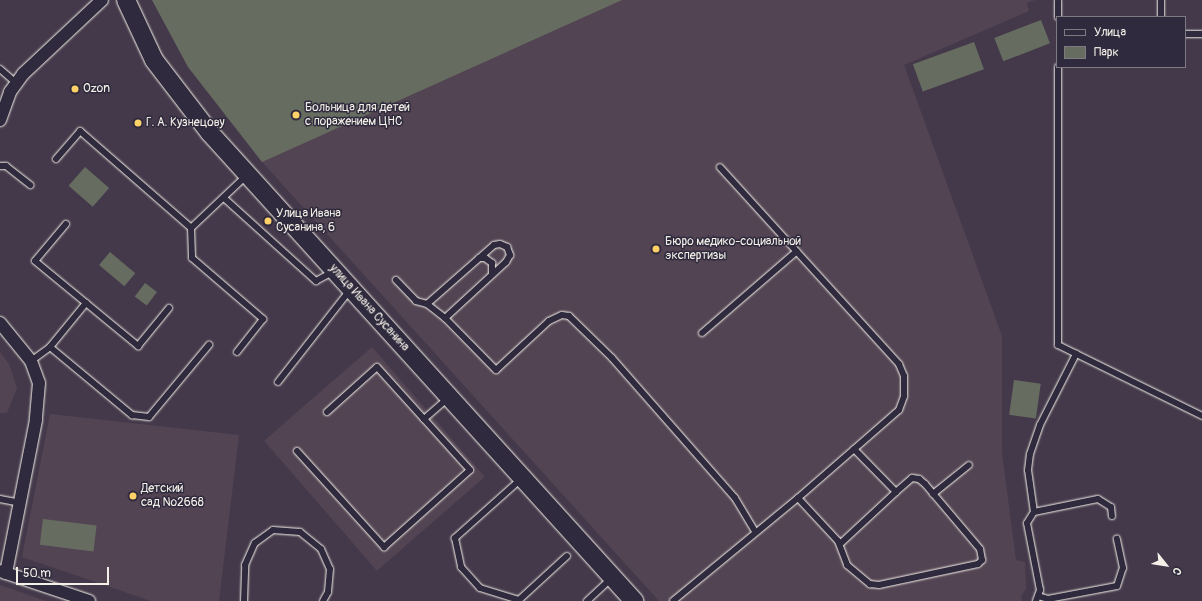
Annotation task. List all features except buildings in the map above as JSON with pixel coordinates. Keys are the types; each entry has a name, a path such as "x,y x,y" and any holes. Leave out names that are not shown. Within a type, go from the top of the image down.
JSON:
{"street":[{"path":"0,120 16,83 102,0"},
{"name":"улица Ивана Сусанина","path":"126,0 146,46 163,74 248,175 634,601"},
{"path":"0,323 31,361 39,383 38,398 20,503 3,572 88,601"}],"lane":[{"path":"1161,0 1161,16"},
{"path":"1058,1 1058,16"},
{"path":"1186,34 1202,34"},
{"path":"1058,68 1058,345 1202,416"},
{"path":"0,69 16,83"},
{"path":"56,158 80,131 191,228 192,258 264,319 237,352"},
{"path":"0,166 6,166 30,185"},
{"path":"673,601 755,531 798,498 899,410 904,396 904,376 899,364 720,167"},
{"path":"191,228 248,175"},
{"path":"224,198 316,281 334,270"},
{"path":"66,224 35,261 138,346 170,308"},
{"path":"427,304 494,245 500,244 507,247 509,258 445,318"},
{"path":"702,333 797,251"},
{"path":"479,258 486,258 492,263 492,274"},
{"path":"396,280 416,301 427,304 445,318 496,370 549,321 562,315 569,316 612,358 735,498 755,531"},
{"path":"278,382 350,288"},
{"path":"31,361 50,347 86,303"},
{"path":"50,347 132,415 149,417 208,345"},
{"path":"1076,354 1040,425 1030,454 1028,470 1034,512 1027,523 1040,590 1037,598 1048,600 1117,586 1123,568 1117,539"},
{"path":"297,451 384,547 470,470 377,367 327,412"},
{"path":"424,419 449,397"},
{"path":"854,449 896,492"},
{"path":"933,494 969,465"},
{"path":"522,478 455,538 462,567 480,588 518,600 567,556"},
{"path":"798,498 840,544 841,554 847,564 870,584 879,585 978,564 982,560 980,549 933,494 915,478 896,492 840,544"},
{"path":"0,499 20,503"},
{"path":"1034,512 1098,499 1110,507 1112,516"},
{"path":"244,601 245,565 255,543 272,530 300,532 321,549 330,569 328,592 323,601"},
{"path":"587,601 613,578"}],"shaded area":[{"name":"Бюро медико-социальной экспертизы","path":"152,0 1035,0 1027,3 1029,11 904,65 1002,336 1002,453 1016,560 1025,562 1026,589 1021,596 1022,601 659,601 262,162 188,67"},
{"path":"372,347 485,477 377,571 264,441"},
{"path":"0,352 9,364 17,388 7,413 0,413"},
{"name":"Детский сад №2668","path":"50,414 239,435 219,601 151,601 22,557"},
{"path":"0,585 46,601 0,601"}],"green space":[{"name":"Больница для детей с поражением ЦНС","path":"152,0 622,0 262,162 188,67"},
{"path":"1041,20 1050,43 1003,61 994,38"},
{"path":"974,42 984,69 923,91 913,64"},
{"path":"85,167 109,188 93,207 69,186"},
{"path":"110,252 135,273 124,286 99,265"},
{"path":"145,283 157,292 147,306 135,297"},
{"path":"1014,380 1041,384 1036,418 1009,415"},
{"path":"43,519 97,526 93,551 40,545"}],"place":[{"name":"Ozon","path":"75,89"},
{"name":"Больница для детей с поражением ЦНС","path":"296,115"},
{"name":"Г. А. Кузнецову","path":"138,123"},
{"name":"Улица Ивана Сусанина, 6","path":"268,221"},
{"name":"Бюро медико-социальной экспертизы","path":"656,249"},
{"name":"Детский сад №2668","path":"133,496"}]}
